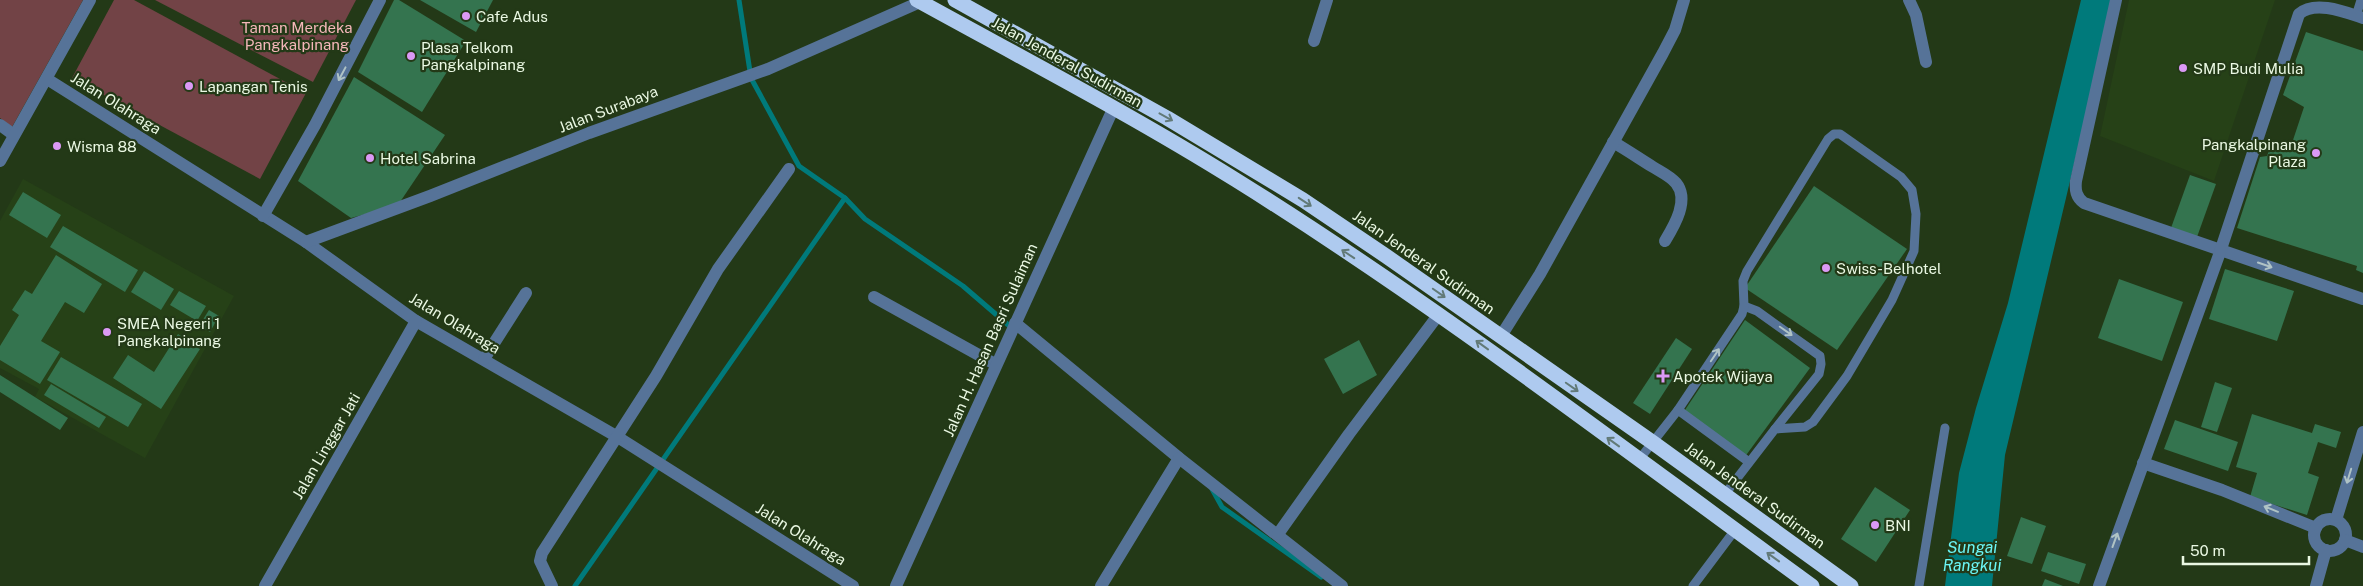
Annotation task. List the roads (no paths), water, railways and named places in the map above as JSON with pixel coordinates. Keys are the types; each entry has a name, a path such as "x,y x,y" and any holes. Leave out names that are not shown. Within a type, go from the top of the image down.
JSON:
{"highway":[{"name":"Jalan Jenderal Sudirman","path":"955,0 1226,152 1370,245 1652,442 1851,586"},
{"name":"Jalan Jenderal Sudirman","path":"919,1 1114,107 1238,181 1439,314 1812,586"}],"street":[{"path":"0,161 90,0"},
{"path":"263,216 315,125 380,0"},
{"path":"1314,41 1327,0"},
{"path":"1501,336 1540,274 1675,30 1684,0"},
{"path":"1909,0 1916,15 1926,62"},
{"path":"2116,0 2076,181 2076,194 2080,200 2363,299"},
{"name":"Jalan Surabaya","path":"306,242 690,96 768,69 919,1"},
{"path":"2099,586 2219,250 2299,14 2304,9 2320,8 2360,17"},
{"name":"Jalan Olahraga","path":"47,79 306,242 416,322 484,359 616,436 853,586"},
{"name":"Jalan H. Hasan Basri Sulaiman","path":"896,586 995,364 1114,107"},
{"path":"0,125 14,135"},
{"path":"1613,142 1670,178 1678,186 1681,194 1680,209 1675,224 1665,241"},
{"path":"552,586 540,561 540,556 656,376 723,262 789,169"},
{"path":"484,359 526,292"},
{"path":"874,297 995,364"},
{"path":"1278,534 1349,434 1439,314"},
{"name":"Jalan Linggar Jati","path":"265,586 416,322"},
{"path":"1013,328 1176,462 1278,534 1337,585"},
{"path":"2336,520 2363,432"},
{"path":"1101,586 1176,462"},
{"path":"2143,463 2222,490 2316,528"},
{"path":"2328,519 2336,520 2344,528 2345,540 2338,549 2326,550 2316,542 2316,528 2321,522 2328,519"},
{"path":"2345,540 2363,547"},
{"path":"2316,586 2326,550"}],"lane":[{"path":"2360,17 2361,0"},
{"path":"1638,460 1678,410 1737,322 1744,306 1743,281 1778,219 1828,140 1834,134 1840,134 1901,177 1912,190 1916,231 1914,252 1892,300 1847,376 1813,422 1805,427 1782,426 1775,429"},
{"path":"1725,494 1819,374 1822,364 1820,356 1757,311 1744,306"},
{"path":"1678,410 1749,462"},
{"path":"1919,586 1945,428"},
{"path":"1693,586 1735,530"}],"water":[{"name":"Sungai Rangkui","path":"2081,0 2113,0 2005,455 1992,586 1945,586 1959,473 1976,408 2008,303"}],"waterway":[{"path":"739,0 751,78 799,166 845,198 865,219 963,286 1013,329"},
{"path":"575,586 845,198"},
{"path":"1212,489 1222,507 1321,577"}],"place":[{"name":"Cafe Adus","path":"466,16"},
{"name":"Plasa Telkom Pangkalpinang","path":"411,56"},
{"name":"SMP Budi Mulia","path":"2183,68"},
{"name":"Lapangan Tenis","path":"189,86"},
{"name":"Wisma 88","path":"57,146"},
{"name":"Pangkalpinang Plaza","path":"2316,153"},
{"name":"Hotel Sabrina","path":"370,158"},
{"name":"Swiss-Belhotel","path":"1826,268"},
{"name":"SMEA Negeri 1 Pangkalpinang","path":"107,332"},
{"name":"Apotek Wijaya","path":"1663,376"},
{"name":"BNI","path":"1875,525"}],"park label":[{"name":"Taman Merdeka Pangkalpinang","path":"297,36"}]}
